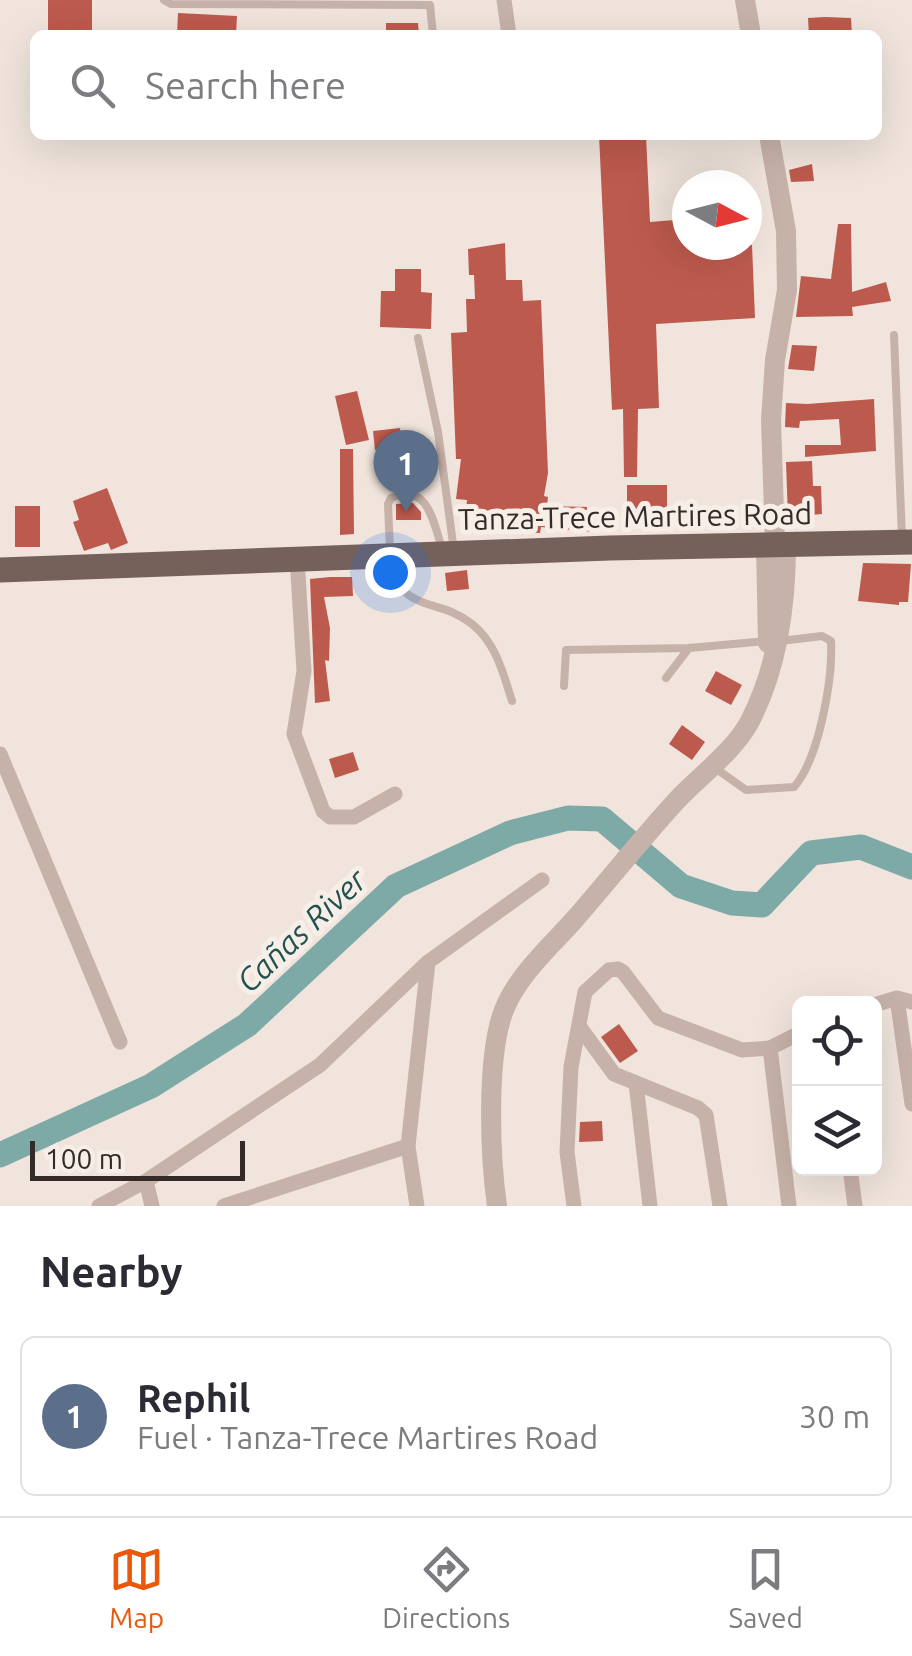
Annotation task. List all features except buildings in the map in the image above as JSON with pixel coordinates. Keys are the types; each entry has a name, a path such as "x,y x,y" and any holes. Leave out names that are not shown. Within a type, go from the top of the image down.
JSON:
{"main road":[{"name":"Tanza-Trece Martires Road","path":"0,570 448,553 907,542"}],"street":[{"path":"504,0 508,30"},
{"path":"745,0 750,30"},
{"path":"497,1206 490,1126 496,1044 504,1009 524,976 748,726 765,689 786,593 776,576 772,420 775,360 787,290 786,231 770,140"},
{"path":"297,558 304,671 294,734 324,812 330,818 354,817 395,794"},
{"path":"0,754 120,1042"},
{"path":"99,1206 146,1181 320,1065 428,962 542,880"},
{"path":"416,1206 408,1146 428,962"},
{"path":"574,1206 567,1152 571,1066 584,992 609,970 618,969 658,1018 742,1050 770,1048 792,1037"},
{"path":"904,1000 912,1104"},
{"path":"578,1026 614,1074 706,1114 720,1206"},
{"path":"770,1048 789,1206"},
{"path":"636,1083 650,1206"},
{"path":"224,1206 408,1146"},
{"path":"851,1176 855,1206"},
{"path":"146,1181 152,1206"}],"lane":[{"path":"164,0 171,4 430,2 433,30"},
{"path":"894,335 907,542"},
{"path":"418,338 438,432 448,553"},
{"path":"448,553 428,505 406,493 390,498 388,555 398,588 419,602 474,625 490,642 512,700"},
{"path":"564,686 566,650 772,647 822,636 831,641 820,722 804,775 794,787 746,790 712,766"},
{"path":"666,678 689,648"}],"waterway":[{"name":"Cañas River","path":"0,1155 151,1086 247,1025 396,886 510,833 568,818 602,819 681,886 732,903 762,905 811,853 861,847 912,867"}],"place":[{"name":"Rephil","path":"406,512"}]}
